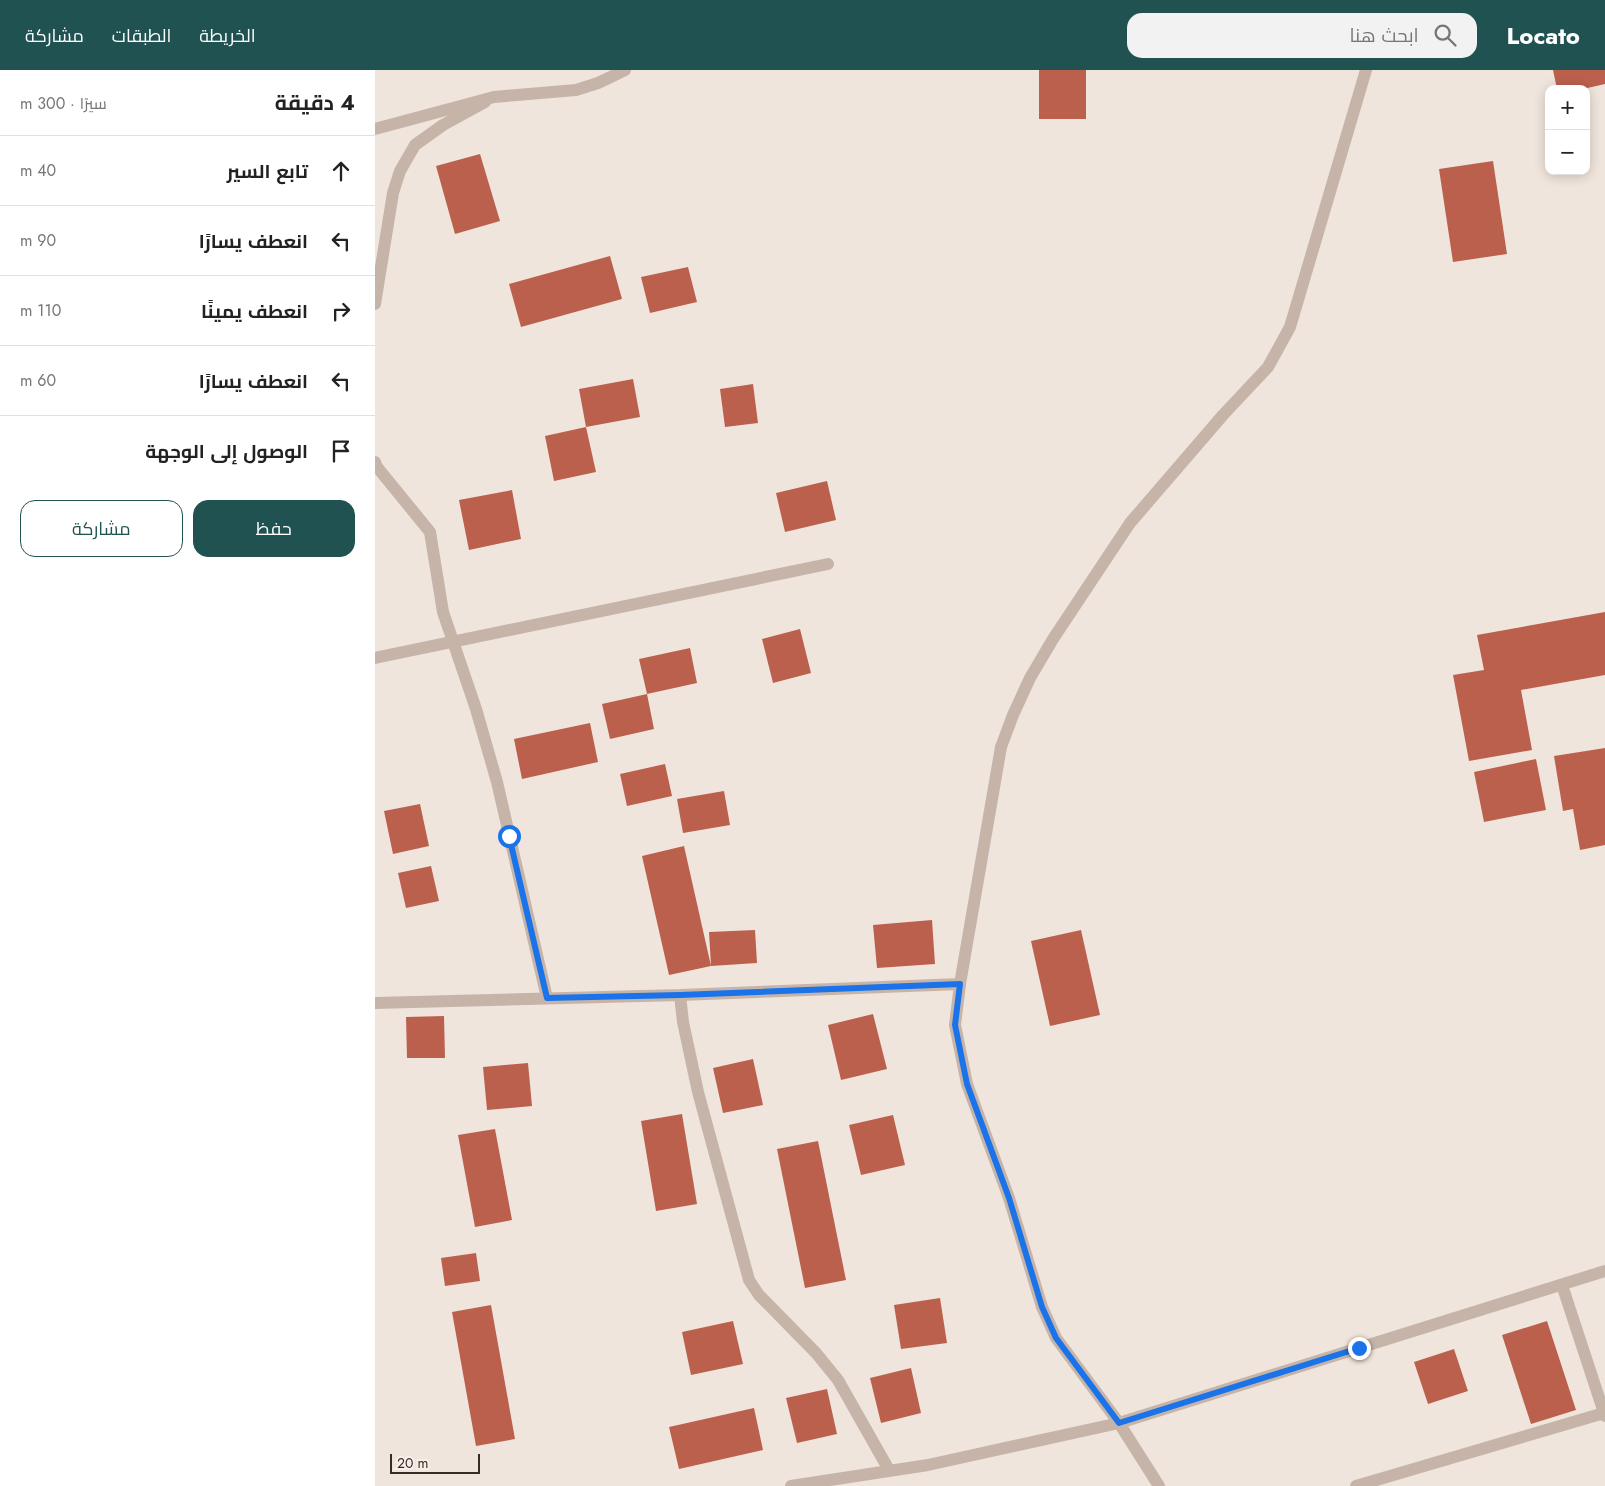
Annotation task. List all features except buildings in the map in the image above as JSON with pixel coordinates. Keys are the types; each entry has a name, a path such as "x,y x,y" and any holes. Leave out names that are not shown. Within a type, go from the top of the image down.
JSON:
{"street":[{"path":"375,129 493,97 576,90 598,83 625,70"},
{"path":"1159,1486 1119,1423 1056,1338 1042,1307 1009,1198 967,1084 955,1025 960,984 1001,746 1013,715 1030,678 1053,639 1130,523 1223,415 1268,367 1289,327 1366,70"},
{"path":"375,304 393,193 400,171 411,151 415,145 443,125 493,97"},
{"path":"375,462 377,467 430,532 443,612 476,709 497,782 547,998"},
{"path":"375,658 828,564"},
{"path":"375,1002 680,995 960,984"},
{"path":"680,995 683,1022 698,1092 749,1280 759,1295 817,1353 838,1380 889,1470"},
{"path":"791,1486 928,1464 1119,1423 1605,1271"},
{"path":"1356,1486 1604,1415 1562,1284"}],"route":[{"path":"509,836 547,998 680,995 960,984 955,1025 967,1084 1009,1198 1042,1307 1056,1338 1119,1423 1359,1348"}]}
